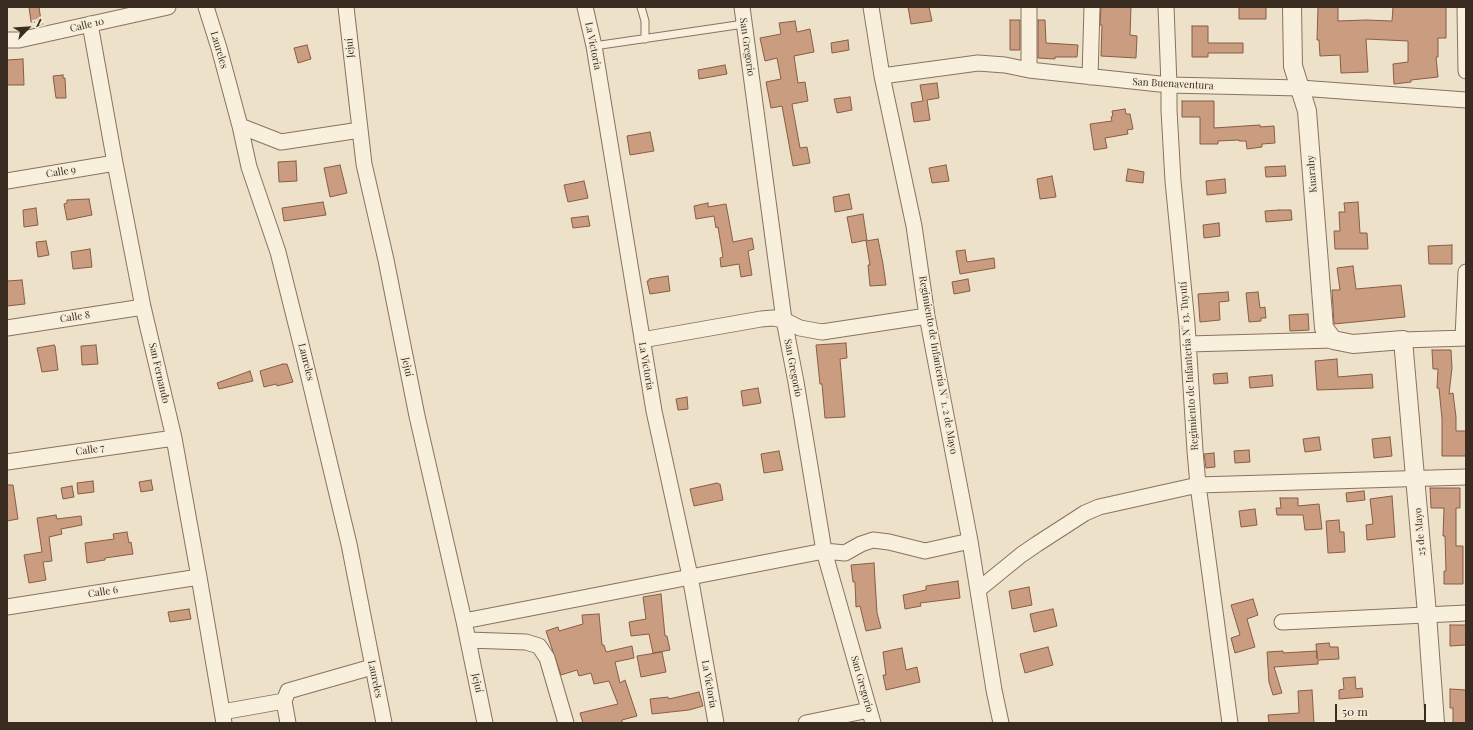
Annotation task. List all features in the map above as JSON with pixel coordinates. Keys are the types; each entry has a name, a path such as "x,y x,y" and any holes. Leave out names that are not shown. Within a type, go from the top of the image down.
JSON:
{"street":[{"name":"Calle 10","path":"7,40 19,40 165,7"},
{"name":"Laureles","path":"206,7 219,48 240,126 249,167 278,252 302,348 349,544 384,723"},
{"name":"Jejuí","path":"346,7 364,164 386,260 417,416 464,621 485,723"},
{"name":"La Victoria","path":"585,7 594,46 656,419 690,576 716,723"},
{"name":"San Gregorio","path":"742,7 784,320 796,382 824,551 871,716"},
{"name":"Regimiento de Infantería N° 1. 2 de Mayo","path":"871,7 882,76 914,226 927,316 970,541 994,690 1001,723"},
{"path":"1029,7 1029,70"},
{"path":"1090,77 1092,7"},
{"name":"Regimiento de Infantería N° 13. Tuyutí","path":"1166,7 1170,85 1169,110 1175,208 1188,344 1198,485 1230,723"},
{"name":"Kuarahy","path":"1292,7 1292,66 1307,111 1324,328 1333,340"},
{"path":"1465,7 1466,71"},
{"name":"San Fernando","path":"90,24 115,163 144,306 174,438 223,717"},
{"name":"San Buenaventura","path":"882,76 978,63 1170,85 1300,88 1466,100"},
{"path":"240,126 281,142 360,130"},
{"name":"Calle 9","path":"7,181 115,163"},
{"path":"1188,344 1333,340 1353,344 1403,340 1464,338 1466,272"},
{"name":"Calle 8","path":"7,328 144,306"},
{"path":"642,340 761,319 773,318 784,320 800,328 822,332 927,316"},
{"name":"25 de Mayo","path":"1403,340 1435,723"},
{"name":"Calle 7","path":"7,462 174,438"},
{"path":"978,590 1021,555 1085,513 1099,507 1198,485 1466,477"},
{"path":"464,621 824,551 845,553 861,544 873,540 890,542 926,551 970,541"},
{"name":"Calle 6","path":"7,607 199,577"},
{"path":"1282,622 1466,613"},
{"path":"468,640 526,642 539,646 547,658 566,723"},
{"path":"223,717 372,666"},
{"path":"286,696 288,723"},
{"path":"806,723 871,716"}],"lane":[{"path":"641,7 645,21 645,39"},
{"path":"594,46 744,24"}],"building":[{"path":"29,7 39,7 41,21 31,22"},
{"path":"908,7 929,7 932,21 911,24"},
{"path":"1101,7 1131,7 1130,35 1137,36 1136,58 1101,56"},
{"path":"1239,7 1266,7 1266,19 1239,19"},
{"path":"1318,7 1338,7 1338,21 1392,21 1393,7 1446,7 1446,38 1438,38 1438,57 1436,57 1438,77 1411,80 1411,82 1394,84 1393,64 1408,62 1408,41 1366,39 1368,72 1341,73 1340,55 1320,56 1319,40 1317,40"},
{"path":"1010,20 1020,20 1020,50 1010,50"},
{"path":"1038,20 1045,20 1046,43 1078,45 1077,57 1055,57 1055,59 1038,58"},
{"path":"795,21 797,32 810,29 814,52 794,56 798,83 805,82 808,101 792,104 800,148 807,147 810,163 793,166 782,106 771,108 766,82 781,79 777,58 765,61 760,38 781,34 779,23"},
{"path":"1192,26 1208,26 1208,43 1243,43 1243,53 1208,53 1208,57 1192,57"},
{"path":"848,40 849,50 832,53 831,43"},
{"path":"307,45 311,59 298,63 294,48"},
{"path":"23,59 24,85 7,85 7,60"},
{"path":"725,65 727,74 699,79 698,70"},
{"path":"63,75 63,78 65,78 66,98 56,98 53,76"},
{"path":"937,83 939,98 927,100 930,120 914,122 911,103 923,101 920,85"},
{"path":"850,97 852,110 837,113 834,99"},
{"path":"1182,101 1214,101 1214,128 1260,125 1260,127 1274,126 1275,143 1262,144 1262,147 1247,149 1246,141 1239,140 1218,141 1218,144 1200,144 1200,117 1182,117"},
{"path":"1125,109 1126,114 1130,114 1133,129 1127,130 1128,134 1105,138 1107,148 1094,150 1090,124 1112,121 1112,111"},
{"path":"650,132 654,151 630,155 627,136"},
{"path":"296,161 297,181 279,182 278,162"},
{"path":"340,165 347,193 330,197 324,168"},
{"path":"946,165 949,181 932,183 929,168"},
{"path":"1285,166 1286,176 1266,177 1265,167"},
{"path":"1128,169 1144,172 1143,183 1126,181"},
{"path":"1052,176 1056,197 1040,199 1037,179"},
{"path":"1225,179 1226,193 1207,195 1206,181"},
{"path":"584,181 588,198 568,202 564,185"},
{"path":"849,194 852,209 835,212 833,197"},
{"path":"89,199 92,215 67,220 64,204 67,203 67,200"},
{"path":"323,202 326,215 284,221 282,208"},
{"path":"1358,202 1360,233 1367,233 1368,249 1335,249 1334,231 1340,231 1339,212 1345,212 1344,203"},
{"path":"708,203 708,207 726,204 733,242 752,238 754,249 748,251 752,275 741,277 739,264 721,267 720,258 723,257 718,227 716,228 714,216 696,219 694,206"},
{"path":"36,208 38,225 24,227 23,210"},
{"path":"1291,210 1292,220 1266,222 1265,211"},
{"path":"863,214 867,240 852,243 847,217"},
{"path":"588,216 590,226 573,228 571,218"},
{"path":"1219,223 1220,236 1204,238 1203,225"},
{"path":"878,239 886,285 870,286 868,265 870,265 866,241"},
{"path":"46,241 49,255 38,257 36,242"},
{"path":"1452,245 1452,264 1429,264 1428,246"},
{"path":"90,249 92,267 73,269 71,252"},
{"path":"965,250 967,262 994,258 995,268 960,274 956,251"},
{"path":"1353,266 1356,289 1401,285 1405,317 1334,324 1332,290 1340,290 1337,268"},
{"path":"668,276 670,291 650,294 647,281 649,281 649,279"},
{"path":"968,279 970,291 954,294 952,282"},
{"path":"22,280 25,304 7,306 7,281"},
{"path":"1228,292 1229,301 1219,302 1220,320 1200,322 1198,294"},
{"path":"1258,292 1260,308 1265,307 1266,318 1261,318 1261,321 1249,322 1246,293"},
{"path":"1308,314 1309,330 1290,331 1289,315"},
{"path":"846,343 847,358 840,359 845,417 825,418 816,345"},
{"path":"54,345 58,370 42,372 37,348"},
{"path":"96,345 98,364 82,365 81,346"},
{"path":"1432,350 1451,350 1452,368 1449,394 1453,393 1456,431 1466,431 1466,456 1442,456 1442,419 1439,388 1437,388 1438,369 1433,369"},
{"path":"1337,359 1338,377 1372,374 1373,388 1317,390 1315,361"},
{"path":"287,364 293,382 277,386 276,384 264,387 260,371"},
{"path":"250,371 253,381 219,389 217,383"},
{"path":"1227,373 1228,383 1214,384 1213,374"},
{"path":"1272,375 1273,386 1250,388 1249,377"},
{"path":"758,388 761,403 743,406 741,391"},
{"path":"687,397 688,409 678,410 676,399"},
{"path":"1319,437 1321,450 1305,452 1303,439"},
{"path":"1390,437 1392,456 1374,458 1372,439"},
{"path":"1249,450 1250,462 1235,463 1234,451"},
{"path":"779,451 783,470 764,473 761,454"},
{"path":"1214,453 1215,467 1206,468 1204,454"},
{"path":"151,480 153,490 141,492 139,482"},
{"path":"93,481 94,492 78,494 77,483"},
{"path":"717,483 720,484 723,500 694,506 690,489"},
{"path":"7,485 13,485 18,519 7,521"},
{"path":"72,486 74,497 63,499 61,488"},
{"path":"1430,488 1460,488 1460,508 1456,508 1456,546 1463,546 1463,584 1444,584 1444,571 1446,571 1445,536 1443,536 1444,508 1431,508"},
{"path":"1364,491 1365,500 1347,502 1346,493"},
{"path":"1392,496 1395,537 1367,540 1366,525 1373,524 1370,499"},
{"path":"1280,498 1298,498 1298,506 1319,504 1322,529 1305,530 1303,515 1277,515 1276,508 1281,508"},
{"path":"1255,509 1257,525 1241,527 1239,511"},
{"path":"56,515 57,519 81,516 82,525 61,529 62,534 49,537 52,561 43,562 46,580 29,583 24,555 42,552 37,518"},
{"path":"1339,520 1340,532 1344,532 1345,552 1328,553 1326,521"},
{"path":"127,532 129,543 131,542 133,554 105,558 105,560 87,563 85,543 114,539 113,534"},
{"path":"874,563 877,613 881,628 866,631 860,606 856,607 855,582 853,582 851,565"},
{"path":"958,581 960,598 920,603 921,606 905,609 903,595 926,590 926,586"},
{"path":"1029,587 1032,605 1012,609 1009,591"},
{"path":"661,594 665,636 667,636 670,650 653,653 649,634 631,636 629,622 646,619 643,597"},
{"path":"1253,599 1258,615 1247,619 1255,647 1235,653 1231,638 1240,635 1231,605"},
{"path":"189,609 191,619 170,622 168,612"},
{"path":"1053,609 1057,626 1034,632 1030,614"},
{"path":"599,614 602,645 604,645 606,652 632,646 634,658 615,662 620,683 625,680 637,716 622,720 622,723 583,723 580,713 618,704 609,681 594,684 591,673 579,676 577,670 561,675 546,631 558,627 559,631 583,624 582,615"},
{"path":"1450,625 1466,625 1466,645 1450,646"},
{"path":"1329,643 1330,647 1338,647 1339,659 1318,660 1318,664 1274,667 1282,693 1273,695 1269,682 1267,652 1283,651 1283,653 1316,651 1316,644"},
{"path":"1048,647 1053,665 1025,673 1020,654"},
{"path":"902,648 906,670 917,667 920,682 886,690 883,675 886,675 883,652"},
{"path":"662,652 666,672 641,677 637,656"},
{"path":"1355,677 1356,689 1362,688 1363,697 1339,699 1339,690 1344,689 1343,678"},
{"path":"1450,689 1466,690 1466,723 1453,723 1453,708 1450,708"},
{"path":"1312,690 1314,723 1269,723 1268,715 1299,713 1298,691"},
{"path":"699,692 703,706 689,710 652,714 650,699 668,697 669,699"}]}
